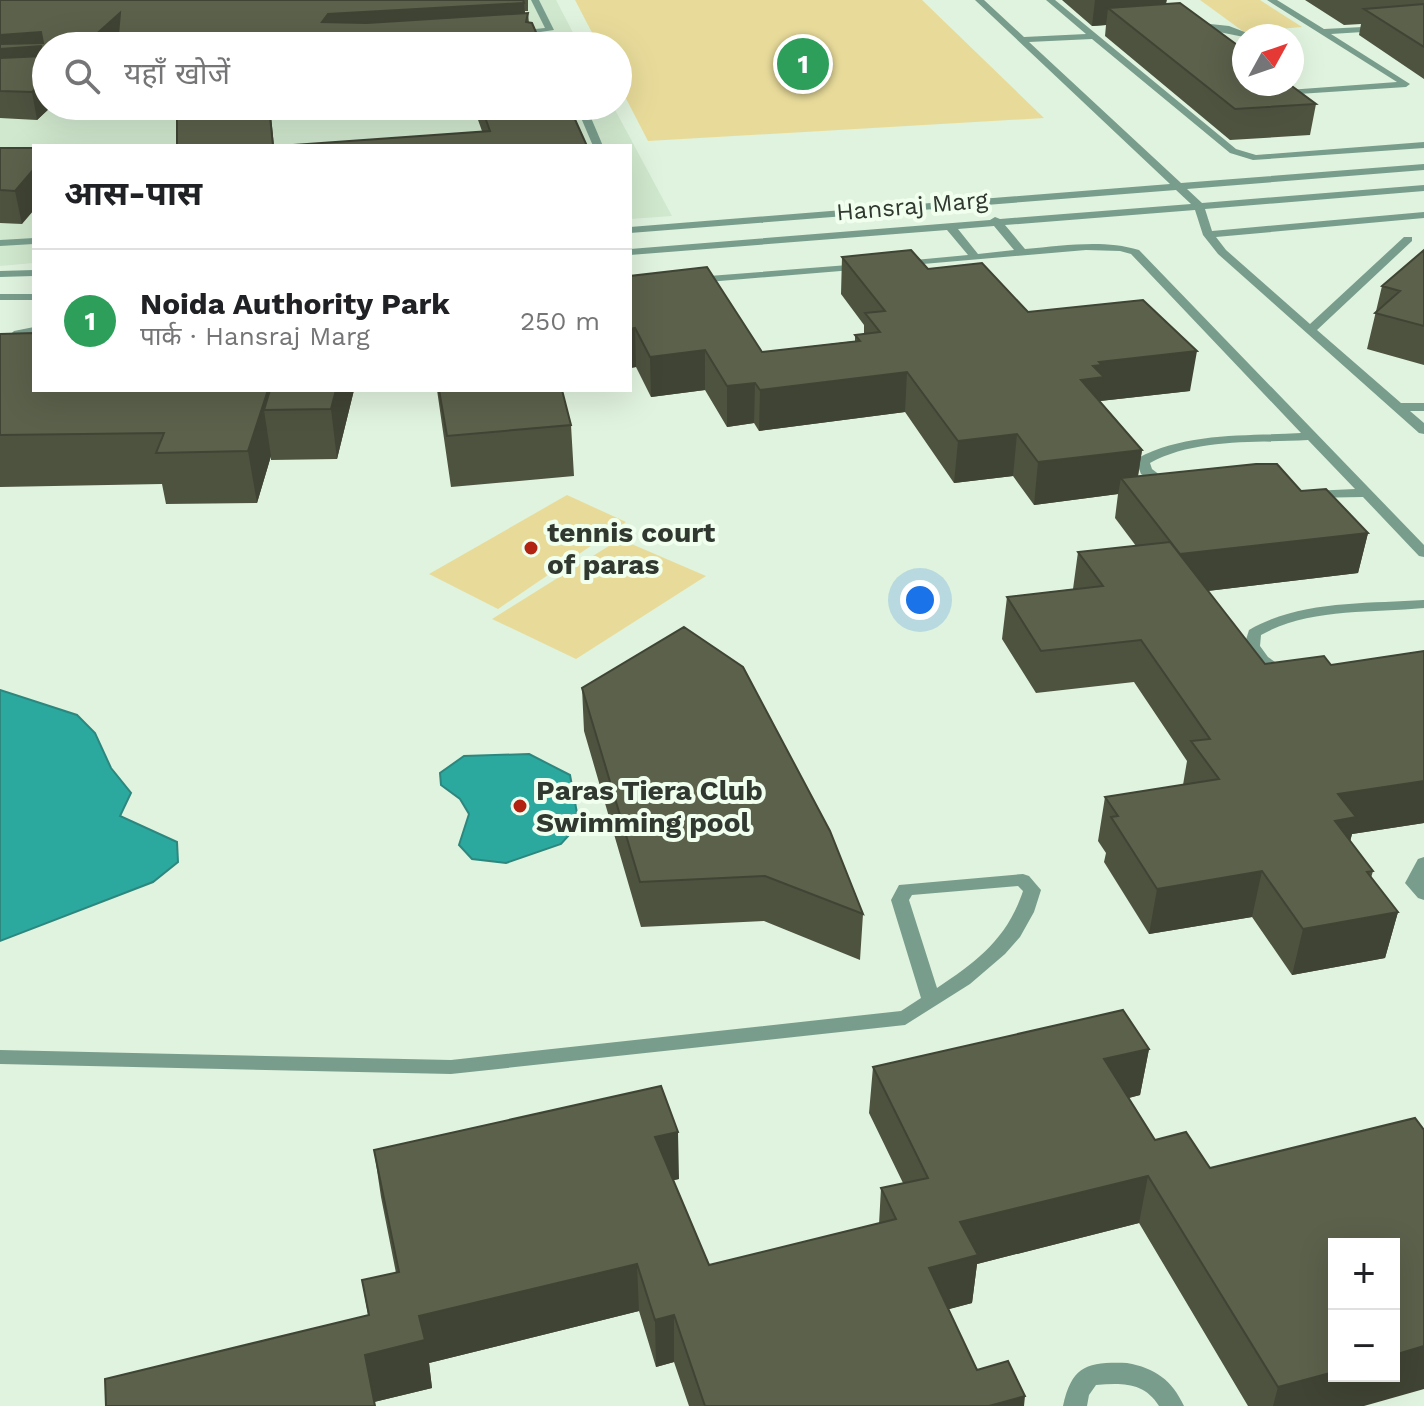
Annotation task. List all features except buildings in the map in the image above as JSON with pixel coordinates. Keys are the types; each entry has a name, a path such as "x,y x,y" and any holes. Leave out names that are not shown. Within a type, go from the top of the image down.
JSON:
{"street":[{"path":"532,32 550,30 535,0"},
{"path":"979,0 1199,206 1208,235 1222,252 1424,430"},
{"path":"1050,0 1094,33 1103,45 1233,151 1269,157 1424,145"},
{"path":"1271,0 1406,84 1304,92"},
{"path":"1175,20 1232,30"},
{"path":"1324,32 1395,27"},
{"path":"1023,40 1094,33"},
{"path":"1033,50 1103,45"},
{"path":"587,120 597,144"},
{"name":"Hansraj Marg","path":"632,230 1424,167"},
{"name":"Hansraj Marg","path":"632,252 995,220 1424,188"},
{"path":"1208,235 1424,215"},
{"path":"995,220 1023,254"},
{"path":"949,225 976,258"},
{"path":"1311,329 1408,239"},
{"path":"0,243 32,241"},
{"path":"898,264 1105,246 1135,252 1424,553"},
{"path":"677,282 882,266"},
{"path":"0,274 32,273"},
{"path":"0,297 32,297"},
{"path":"0,350 18,334 32,331"},
{"path":"1399,407 1424,407"},
{"path":"1180,491 1156,481 1146,471 1143,461 1151,454 1189,446 1312,436"},
{"path":"1293,496 1366,493"},
{"path":"1303,682 1289,679 1263,660 1252,646 1254,633 1281,620 1424,604"},
{"path":"1424,863 1414,883 1424,894"},
{"path":"0,1057 451,1067 905,1018 931,1001 996,955 1026,916 1032,890 1023,880 905,889 900,900 931,1001"},
{"path":"1075,1406 1078,1392 1089,1375 1124,1372 1149,1377 1165,1390 1172,1406"}],"shaded area":[{"path":"0,0 556,0 573,32 32,32 32,120 621,120 672,216 632,219 632,144 32,144 32,263 0,266"},
{"path":"575,0 922,0 1044,118 648,141 632,110 632,32 592,32"},
{"path":"1200,0 1260,0 1297,24 1233,24"},
{"name":"tennis court of paras","path":"567,495 626,522 498,609 429,574"},
{"path":"620,539 706,576 576,659 492,619"}],"water":[{"path":"0,690 77,715 95,733 111,768 131,793 120,816 177,842 178,862 153,882 0,941"},
{"name":"Paras Tiera Club Swimming pool","path":"529,754 570,775 579,824 561,844 506,863 472,859 459,845 469,814 460,799 441,785 440,773 464,756"}],"place":[{"name":"Noida Authority Park","path":"803,64"},
{"name":"tennis court of paras","path":"531,548"},
{"name":"Paras Tiera Club Swimming pool","path":"520,806"}]}
